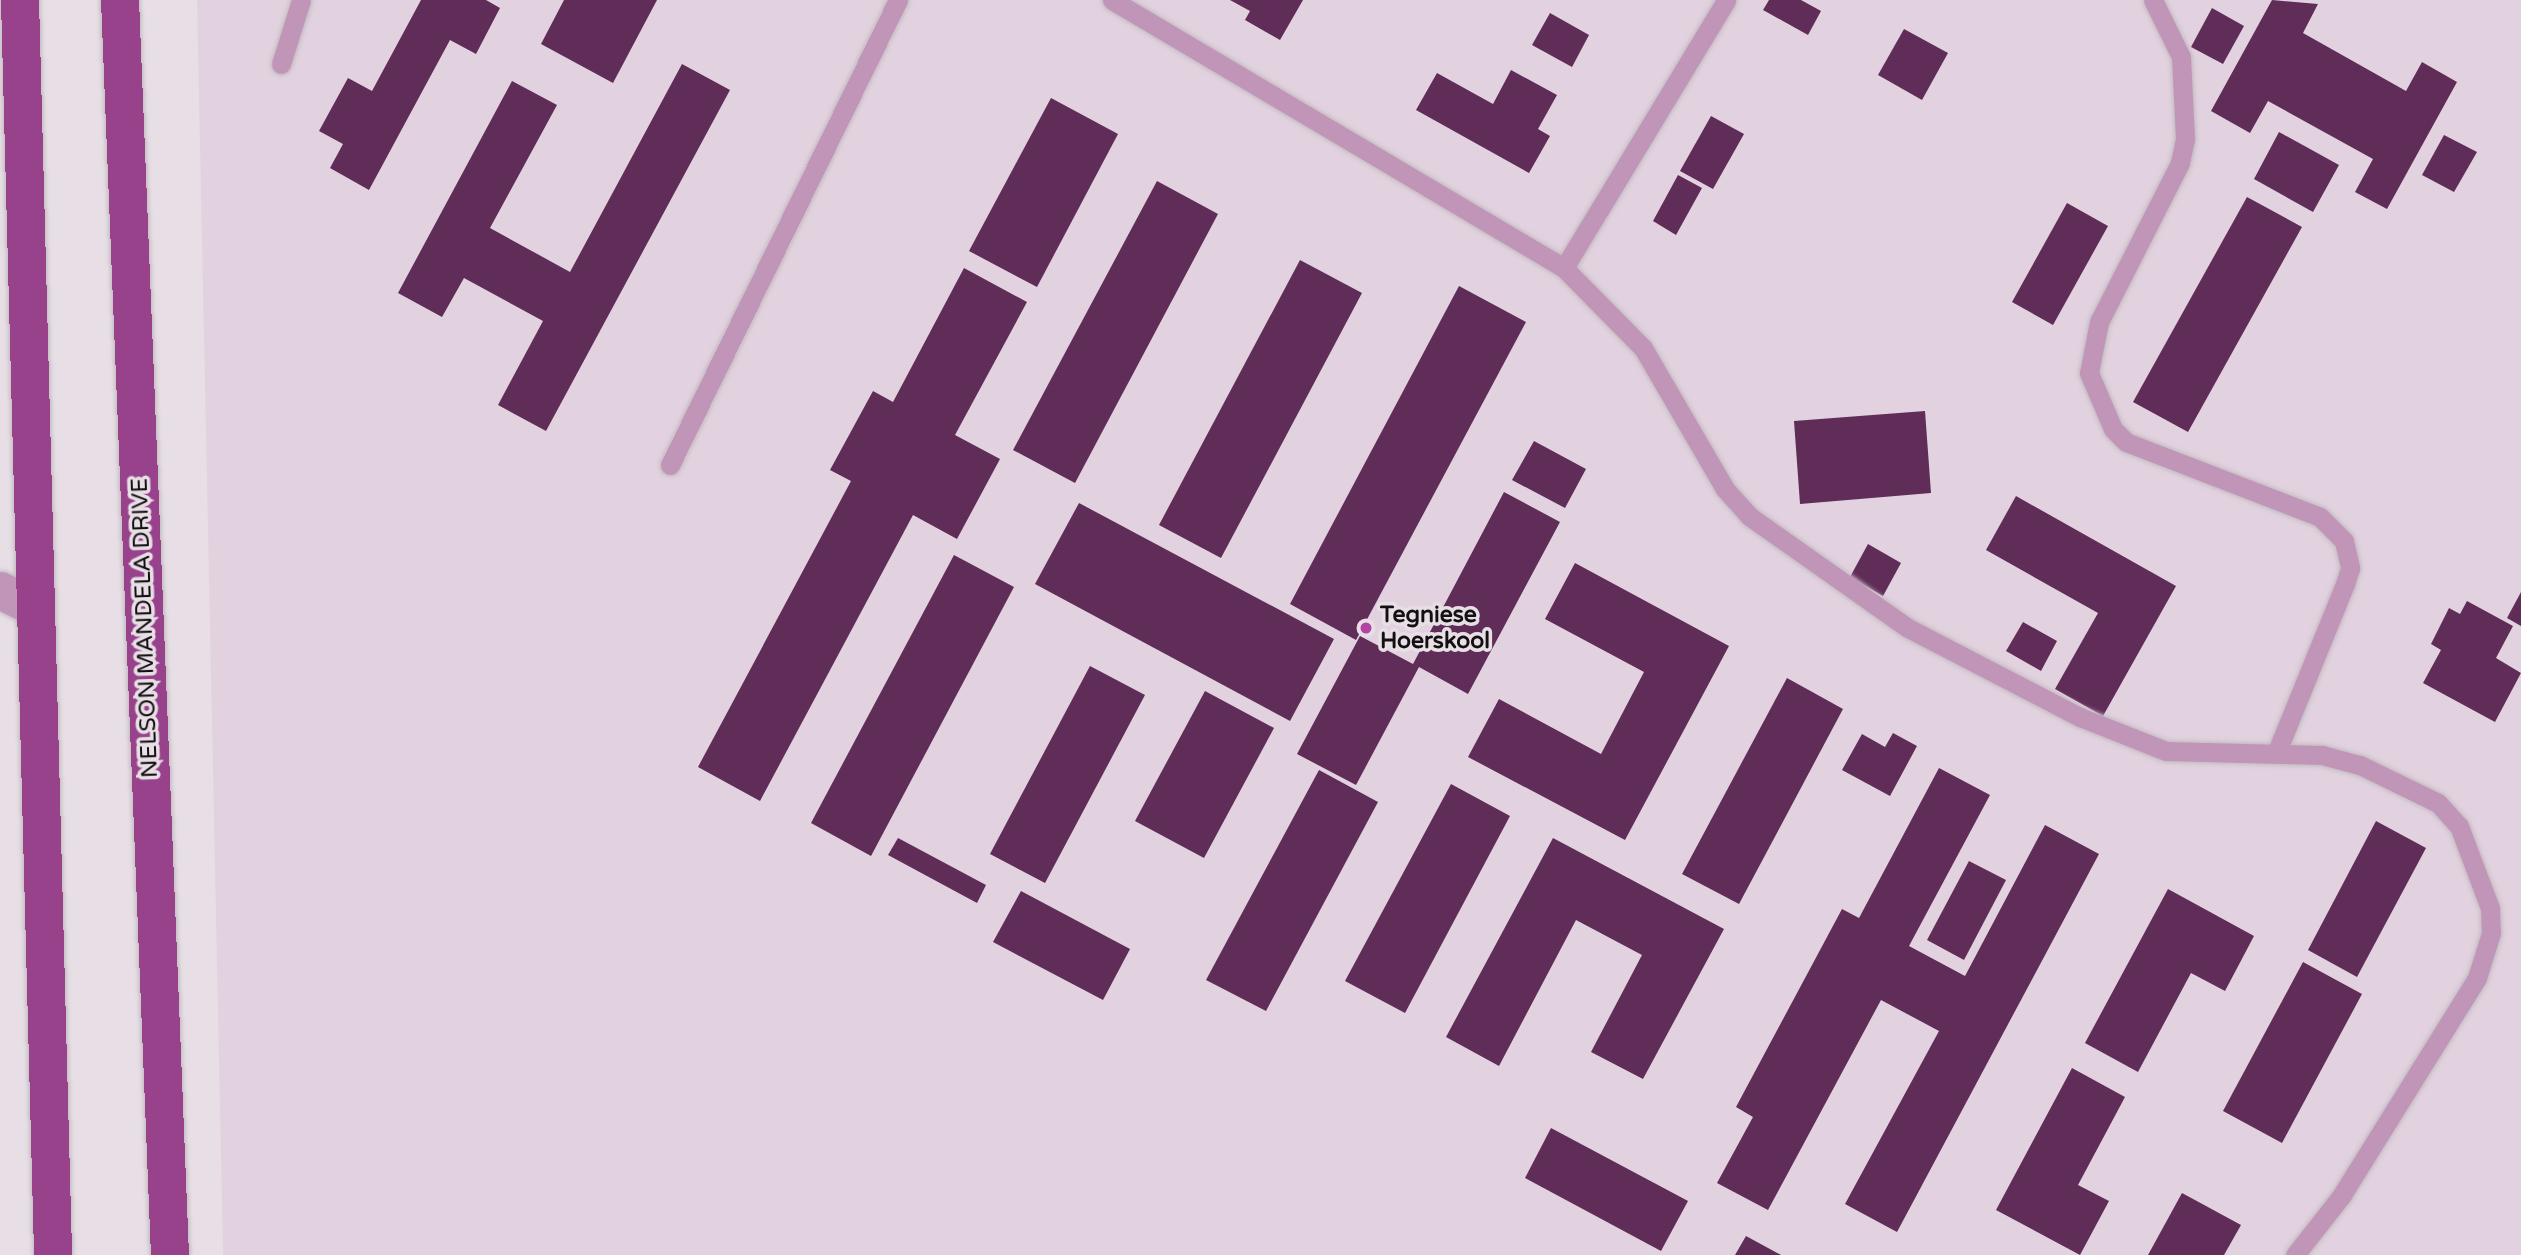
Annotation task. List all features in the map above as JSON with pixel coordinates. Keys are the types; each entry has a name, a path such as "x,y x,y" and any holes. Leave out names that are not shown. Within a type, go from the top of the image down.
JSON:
{"highway":[{"path":"20,0 33,607 53,1255"},
{"name":"NELSON MANDELA DRIVE","path":"120,0 170,1255"}],"street":[{"path":"0,590 33,607"}],"lane":[{"path":"281,64 301,0"},
{"path":"670,465 898,0"},
{"path":"1112,0 1564,268 1643,348 1725,489 1749,516 1908,628 2127,737 2188,756 2322,755 2360,765 2438,803 2476,861 2490,908 2491,933 2477,978 2342,1195 2295,1255"},
{"path":"1564,268 1726,0"},
{"path":"2153,0 2181,57 2185,139 2180,163 2099,322 2089,373 2113,429 2126,442 2319,517 2344,541 2350,568 2345,584 2276,754"}],"shaded area":[{"name":"Tegniese Hoerskool","path":"197,0 2521,0 2521,1255 223,1255"}],"building":[{"path":"421,0 486,0 500,8 476,54 450,40 369,190 330,168 343,144 319,131 348,78 372,91"},
{"path":"564,0 657,0 613,83 541,44"},
{"path":"1230,0 1303,0 1280,40 1245,20 1250,11"},
{"path":"1769,0 1801,0 1821,11 1808,35 1763,10"},
{"path":"2272,0 2318,4 2303,33 2406,91 2422,62 2457,82 2387,209 2355,192 2373,159 2268,101 2250,133 2211,111"},
{"path":"2212,8 2244,26 2223,64 2191,47"},
{"path":"1550,13 1589,35 1572,67 1532,45"},
{"path":"1904,29 1948,53 1922,100 1878,75"},
{"path":"682,64 730,90 546,431 498,405 543,321 464,278 442,317 398,293 512,81 557,105 490,228 570,272"},
{"path":"1511,70 1557,95 1538,129 1550,136 1529,173 1416,110 1437,73 1493,104"},
{"path":"1051,98 1118,134 1037,287 969,251"},
{"path":"1711,116 1744,134 1713,189 1680,171"},
{"path":"2279,132 2339,165 2313,212 2254,179"},
{"path":"2444,135 2477,152 2454,192 2422,175"},
{"path":"1678,175 1702,188 1676,235 1653,221"},
{"path":"1157,181 1218,214 1075,483 1013,450"},
{"path":"2247,197 2302,227 2188,432 2133,402"},
{"path":"2067,203 2108,226 2053,325 2012,302"},
{"path":"1300,260 1362,293 1221,558 1159,525"},
{"path":"964,268 1027,302 955,435 1000,459 957,539 913,515 760,801 698,767 851,481 830,470 873,391 893,402"},
{"path":"1459,286 1526,322 1356,640 1290,604"},
{"path":"1925,411 1931,493 1800,504 1794,421"},
{"path":"1534,441 1586,469 1565,508 1512,480"},
{"path":"1504,492 1560,522 1468,694 1419,667 1356,785 1297,754 1360,636 1413,664"},
{"path":"2016,496 2176,586 2103,716 2055,689 2098,613 1986,550"},
{"path":"1079,503 1334,639 1290,721 1035,584"},
{"path":"1868,544 1901,563 1883,596 1850,577"},
{"path":"954,555 1014,587 871,856 811,823"},
{"path":"1575,563 1729,646 1625,840 1468,757 1499,699 1601,754 1644,672 1545,619"},
{"path":"2521,592 2521,626 2507,618"},
{"path":"2467,601 2513,626 2496,658 2521,673 2495,722 2423,683 2441,650 2431,644 2449,608 2460,614"},
{"path":"2023,622 2057,641 2041,671 2006,651"},
{"path":"1090,666 1145,695 1045,883 990,854"},
{"path":"1787,678 1843,709 1739,904 1682,874"},
{"path":"1205,691 1274,728 1204,858 1135,821"},
{"path":"1893,733 1917,746 1890,796 1842,770 1862,734 1885,747"},
{"path":"1939,768 1990,795 1909,946 1965,976 2045,825 2099,854 1897,1232 1845,1204 1939,1031 1881,1000 1768,1210 1717,1183 1753,1117 1736,1107 1842,909 1859,918"},
{"path":"1319,770 1378,802 1266,1011 1206,980"},
{"path":"1451,784 1510,816 1405,1013 1345,981"},
{"path":"2376,821 2426,848 2357,977 2308,950"},
{"path":"898,838 986,885 977,903 888,855"},
{"path":"1553,838 1724,929 1643,1079 1591,1052 1642,955 1576,920 1499,1066 1446,1037"},
{"path":"1969,861 2006,880 1964,960 1927,940"},
{"path":"2168,889 2254,936 2225,991 2191,973 2138,1072 2085,1043"},
{"path":"1021,891 1130,949 1103,1000 993,942"},
{"path":"2303,962 2362,994 2282,1143 2223,1111"},
{"path":"2072,1068 2125,1097 2078,1185 2109,1201 2080,1255 1996,1210"},
{"path":"1551,1128 1688,1201 1661,1251 1525,1178"},
{"path":"2182,1193 2241,1225 2224,1255 2148,1255"},
{"path":"1746,1236 1781,1255 1735,1255"}],"place":[{"name":"Tegniese Hoerskool","path":"1366,628"}]}
